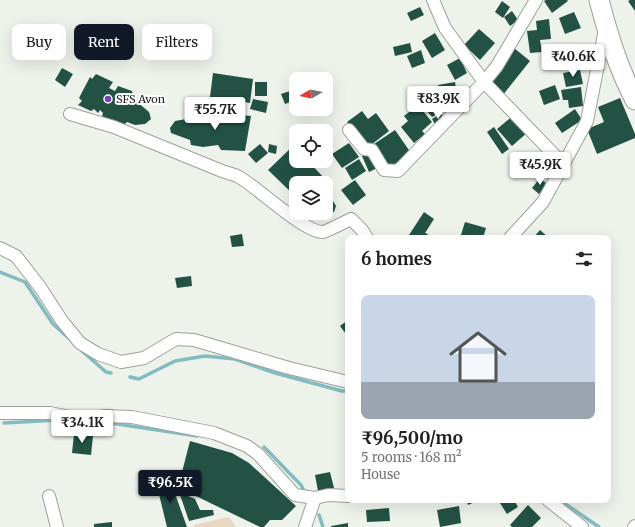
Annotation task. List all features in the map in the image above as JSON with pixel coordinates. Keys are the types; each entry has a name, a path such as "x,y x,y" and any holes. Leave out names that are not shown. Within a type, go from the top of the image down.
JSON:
{"main road":[{"path":"599,0 619,66 635,100"}],"street":[{"path":"433,0 445,28 484,82 564,165"},
{"path":"350,130 364,149 372,150 384,170 398,171 484,82 497,66 536,0"},
{"path":"513,235 543,202 587,121 606,26"},
{"path":"70,114 114,127 222,172 238,176 309,227 324,232 335,225 351,219 365,235"},
{"path":"0,248 16,256 80,343 98,354 122,362 144,358 176,340 194,340 289,368 345,381"},
{"path":"0,413 50,413 80,418 107,416 132,417 214,434 247,446 258,454 295,495 315,498 328,495 345,496"},
{"path":"49,496 57,527"},
{"path":"309,525 315,498"},
{"path":"552,503 582,527"}],"shaded area":[{"path":"229,517 236,527 195,527 194,525"}],"building":[{"path":"635,0 635,11 628,1"},
{"path":"502,1 510,7 503,18 495,12"},
{"path":"544,1 568,1 552,13"},
{"path":"420,7 424,15 411,21 407,13"},
{"path":"512,11 518,20 510,26 504,17"},
{"path":"574,12 581,28 565,34 559,18"},
{"path":"549,19 551,39 540,40 542,52 530,53 527,31 537,30 536,21"},
{"path":"479,29 495,43 480,60 464,45"},
{"path":"435,33 445,50 432,58 422,41"},
{"path":"410,43 412,52 395,56 393,47"},
{"path":"514,48 530,61 502,96 487,84"},
{"path":"421,50 425,63 412,68 407,56"},
{"path":"460,58 467,73 455,80 447,65"},
{"path":"62,68 73,74 65,87 55,80"},
{"path":"580,70 583,84 566,87 563,73"},
{"path":"213,73 253,79 250,103 210,97"},
{"name":"SFS Avon","path":"96,74 113,82 109,88 115,91 118,86 132,91 136,101 149,112 151,119 145,124 135,125 127,122 125,124 108,120 102,116 103,113 100,110 98,113 94,109 91,111 78,105 82,101 79,98 90,77 92,79"},
{"path":"255,82 267,82 267,96 255,96"},
{"path":"455,82 458,100 441,104 438,85"},
{"path":"555,85 560,99 544,105 539,91"},
{"path":"581,87 583,106 569,108 568,100 563,100 561,90"},
{"path":"289,91 289,103 285,104 281,94"},
{"path":"434,93 438,101 429,105 426,97"},
{"path":"620,98 635,134 635,138 597,154 587,129 604,122 598,107"},
{"path":"253,99 268,102 266,113 250,109"},
{"path":"418,105 432,122 422,131 425,134 414,143 401,127 408,121 404,116"},
{"path":"433,107 437,114 432,117 427,111"},
{"path":"575,109 582,120 562,133 555,123"},
{"path":"212,111 221,114 225,118 227,114 251,116 245,151 221,150 218,145 203,147 191,145 190,140 171,133 170,128 175,121 192,118 199,119 203,112"},
{"path":"362,111 368,119 376,113 389,131 367,148 347,122"},
{"path":"441,114 445,121 436,126 432,119"},
{"path":"514,115 528,132 512,146 497,129"},
{"path":"494,127 509,149 502,154 487,132"},
{"path":"395,130 411,153 390,167 374,144"},
{"path":"349,143 359,157 342,168 333,153"},
{"path":"260,144 268,153 256,163 248,154"},
{"path":"269,144 277,146 276,154 268,152"},
{"path":"289,150 289,168 315,168 322,176 289,176 289,190 268,170"},
{"path":"370,152 377,168 369,172 362,156"},
{"path":"359,159 366,171 352,180 345,168"},
{"path":"540,178 547,184 539,194 532,188"},
{"path":"355,180 366,195 353,205 341,190"},
{"path":"333,201 336,206 333,212"},
{"path":"424,212 434,219 425,233 428,234 427,235 409,235"},
{"path":"465,222 486,228 484,235 461,235"},
{"path":"540,230 546,235 536,235"},
{"path":"242,234 244,246 232,247 230,236"},
{"path":"191,276 192,286 177,288 175,278"},
{"path":"345,322 345,333 340,326"},
{"path":"74,434 93,436 91,455 72,453"},
{"path":"190,441 232,453 249,463 296,506 282,520 270,520 264,527 260,527 173,485 172,475 181,476"},
{"path":"330,472 334,488 318,491 315,475"},
{"path":"169,477 187,527 167,527 156,482"},
{"path":"179,492 195,499 200,510 213,510 214,515 189,521"},
{"path":"500,503 516,503 518,507 507,514"},
{"path":"528,505 541,518 532,527 512,527 510,525"},
{"path":"459,506 461,523 440,527 437,510"},
{"path":"389,508 390,521 367,522 366,510"},
{"path":"112,522 112,527 94,527 94,524"},
{"path":"348,523 348,527 331,527 331,526"}],"waterway":[{"path":"0,272 25,282 53,324 72,341"},
{"path":"82,351 106,372 111,373"},
{"path":"130,377 139,379 175,361 205,356 235,359 275,373 345,391"},
{"path":"4,423 58,420"},
{"path":"104,422 197,436"},
{"path":"264,447 301,485 305,493"},
{"path":"564,503 599,527"},
{"path":"319,515 323,527"}],"place":[{"name":"SFS Avon","path":"108,99"}]}
